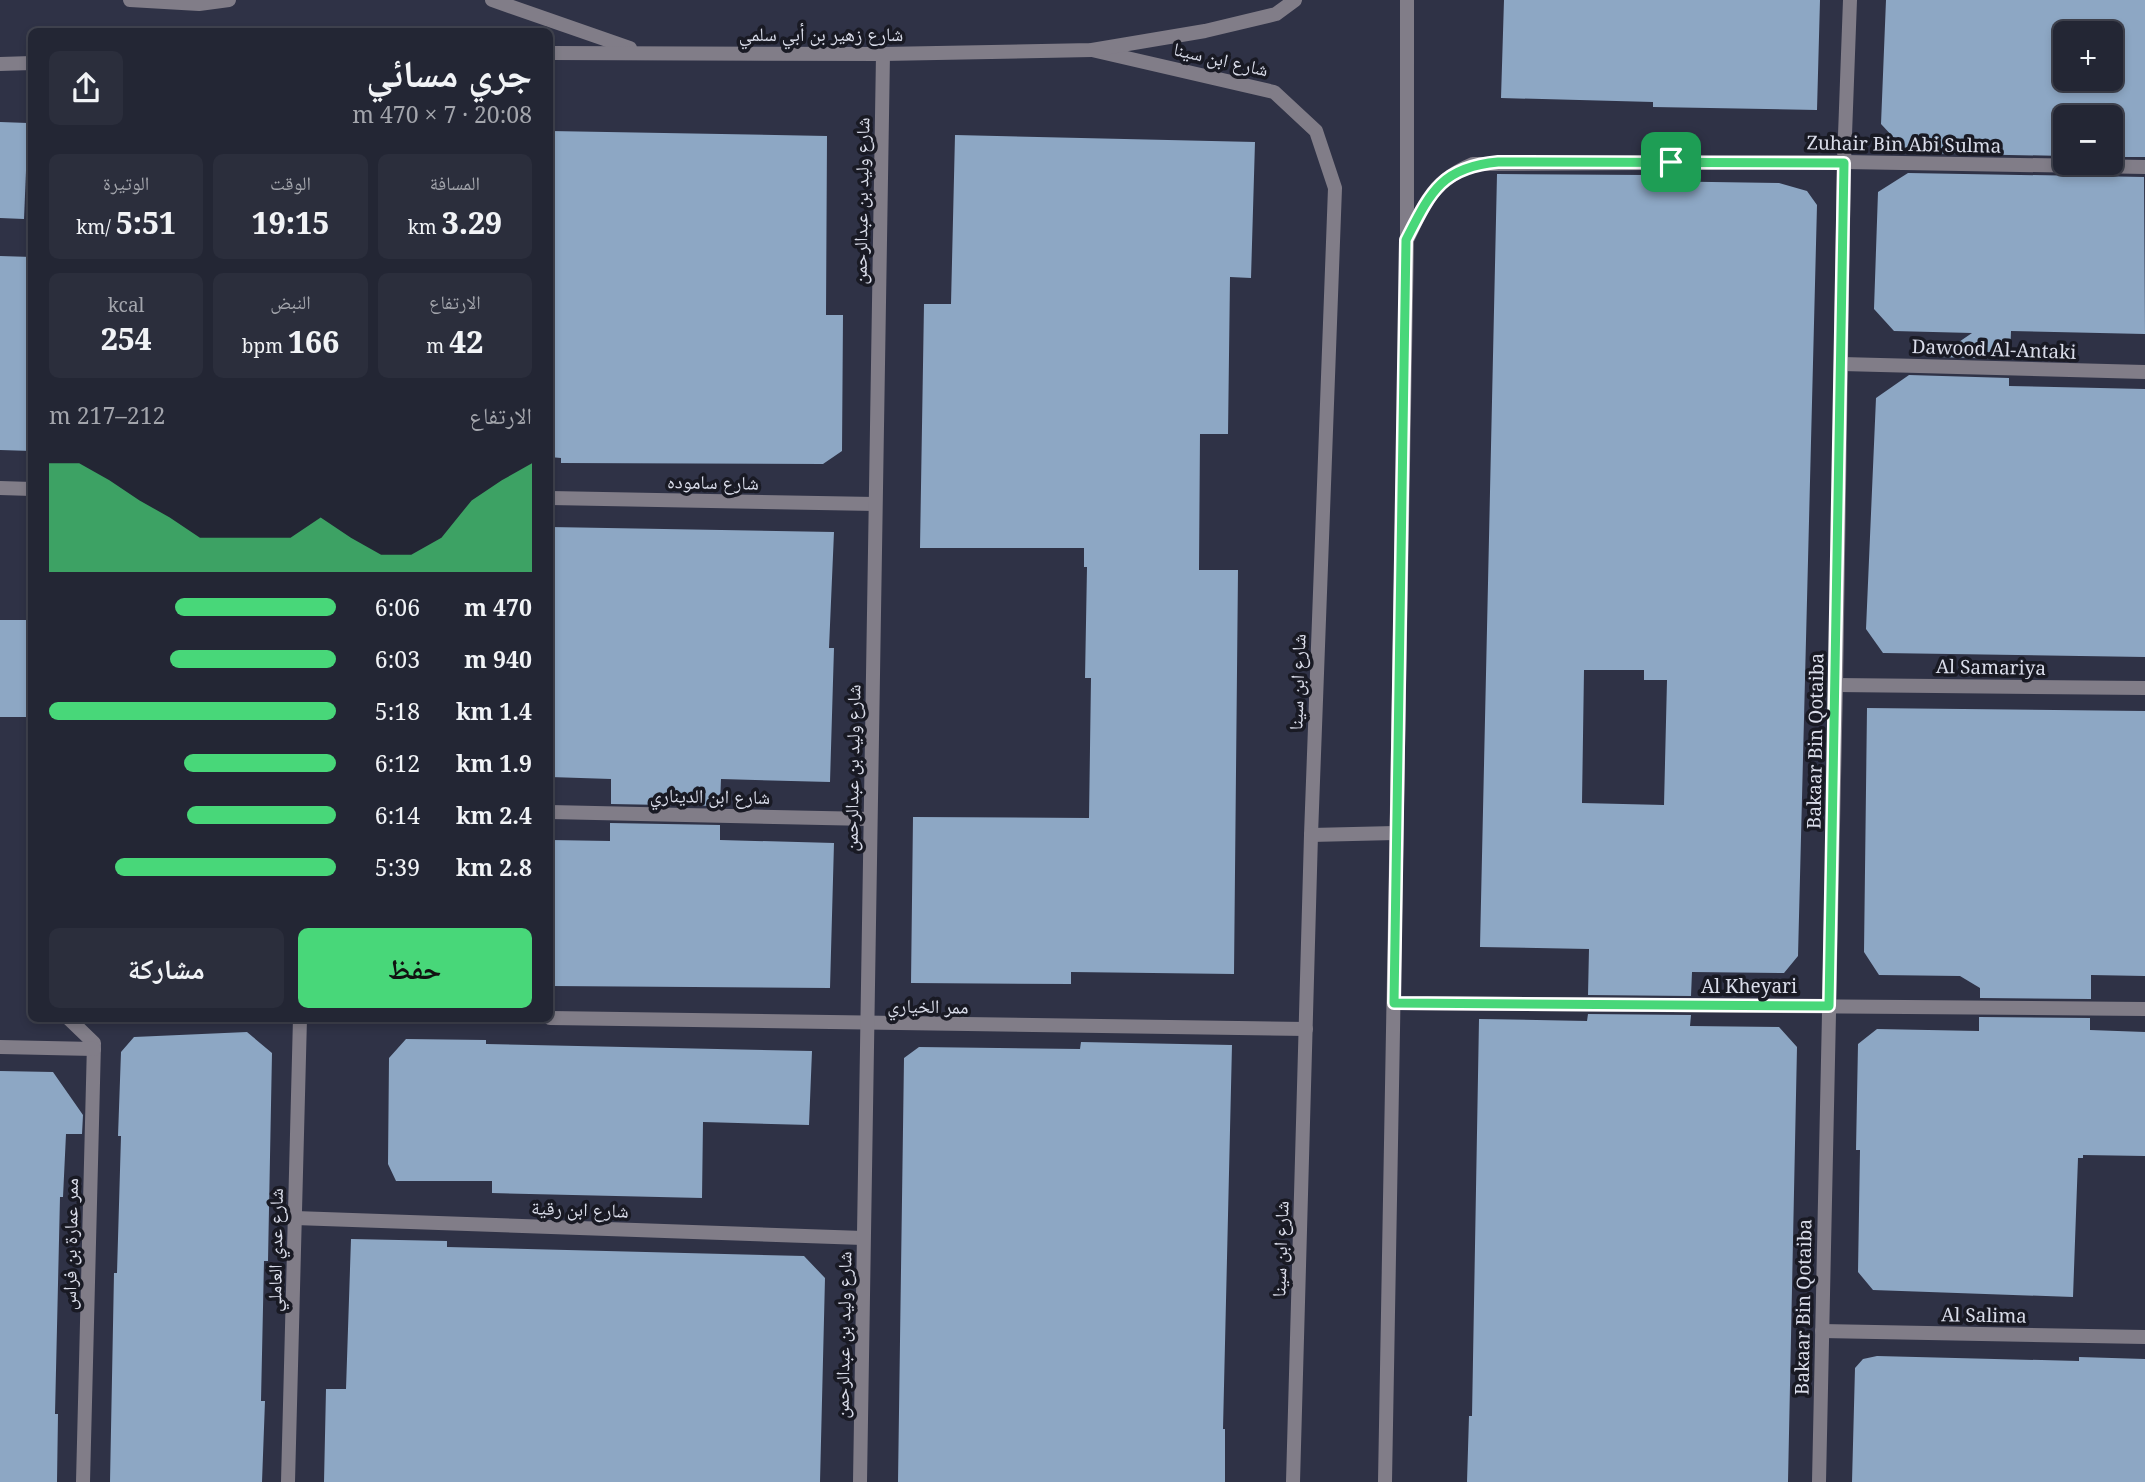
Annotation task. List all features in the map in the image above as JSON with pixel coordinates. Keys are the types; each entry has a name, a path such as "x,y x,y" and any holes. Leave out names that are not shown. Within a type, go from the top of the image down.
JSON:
{"street":[{"path":"130,0 200,4 229,0"},
{"path":"492,0 640,51"},
{"path":"1092,50 1205,31 1276,15 1295,0"},
{"path":"1385,1482 1406,240 1407,0"},
{"name":"Bakaar Bin Qotaiba","path":"1819,1482 1844,163 1850,0"},
{"name":"شارع زهير بن أبي سلمي","path":"553,53 640,51 883,54 1092,50"},
{"name":"شارع ابن سينا","path":"1092,50 1274,92 1315,131 1335,188 1311,835 1293,1482"},
{"name":"شارع وليد بن عبدالرحمن","path":"859,1482 883,54"},
{"path":"0,64 28,63"},
{"name":"Zuhair Bin Abi Sulma","path":"1406,240 1436,185 1473,164 1844,163 2145,167"},
{"name":"Dawood Al-Antaki","path":"1842,364 2145,372"},
{"path":"0,488 28,489"},
{"name":"شارع ساموده","path":"553,498 875,504"},
{"name":"Al Samariya","path":"1836,685 2145,688"},
{"name":"شارع ابن الديناري","path":"553,812 870,819"},
{"path":"1311,835 1395,833"},
{"name":"Al Kheyari","path":"1394,1003 2145,1009"},
{"name":"ممر الخياري","path":"553,1018 1306,1029"},
{"path":"0,1047 94,1049 94,1043 72,1022"},
{"name":"شارع عدي العاملي","path":"289,1482 300,1022"},
{"name":"ممر عمارة بن فراس","path":"83,1482 94,1049"},
{"name":"شارع ابن رقية","path":"295,1219 863,1238"},
{"name":"Al Salima","path":"1822,1331 2145,1337"}],"building":[{"path":"1504,0 1820,0 1817,110 1653,107 1653,102 1501,98"},
{"path":"1886,0 2145,0 2145,157 2123,157 2123,105 2053,105 2053,156 1908,153 1881,124"},
{"path":"0,122 28,123 24,219 0,218"},
{"path":"553,131 827,136 826,315 843,315 842,451 823,464 561,463 561,458 553,457"},
{"path":"955,135 1255,142 1251,278 1230,277 1228,434 1200,434 1199,570 1238,570 1234,974 1071,972 1071,984 911,983 913,817 1089,818 1091,678 1085,678 1087,567 1084,567 1084,548 920,548 924,304 951,304"},
{"path":"1908,173 2144,177 2145,334 2011,331 2010,359 1937,357 1972,333 1894,331 1874,309 1878,192"},
{"path":"1497,174 1645,175 1645,181 1779,183 1807,191 1817,205 1798,956 1784,973 1692,972 1691,996 1588,995 1589,949 1480,947","holes":["1584,670 1644,670 1644,680 1667,680 1664,805 1582,803"]},
{"path":"0,256 28,257 28,451 0,450"},
{"path":"1909,375 2009,378 2009,386 2145,389 2145,657 1883,653 1866,629 1876,398"},
{"path":"553,527 834,532 829,648 834,648 830,782 721,779 720,806 611,804 611,779 553,777"},
{"path":"0,620 28,620 27,717 0,717"},
{"path":"1867,708 2145,711 2145,976 2091,975 2091,999 1980,998 1980,988 1960,976 1879,975 1864,952"},
{"path":"610,823 720,825 720,840 834,843 830,988 553,986 553,840 610,841"},
{"path":"1588,1014 1691,1015 1690,1026 1779,1027 1797,1047 1788,1482 1467,1482 1469,1416 1472,1416 1479,1019 1587,1021"},
{"path":"1979,1017 2090,1018 2090,1030 2145,1032 2145,1156 2083,1155 2083,1158 2078,1158 2073,1297 1873,1290 1858,1272 1858,1044 1877,1029 1979,1031"},
{"path":"247,1032 272,1053 268,1261 264,1261 261,1401 265,1401 262,1482 110,1482 114,1273 117,1273 121,1136 118,1136 121,1052 134,1037"},
{"path":"406,1039 486,1040 486,1044 812,1051 809,1125 703,1122 702,1198 492,1193 492,1181 396,1181 388,1164 389,1058"},
{"path":"1081,1042 1232,1045 1223,1429 1225,1482 898,1482 904,1058 919,1047 1080,1049"},
{"path":"0,1071 53,1072 83,1115 82,1134 66,1134 63,1197 60,1197 55,1414 58,1414 57,1482 0,1482"},
{"path":"351,1239 447,1241 447,1247 804,1256 825,1278 820,1482 324,1482 326,1389 346,1389"},
{"path":"1877,1356 2079,1361 2079,1357 2145,1359 2145,1482 1852,1482 1855,1368 1863,1359"}],"route":[{"path":"1671,162 1844,163 1829,1006 1394,1003 1406,240 1436,185 1473,164 1671,162"}]}
